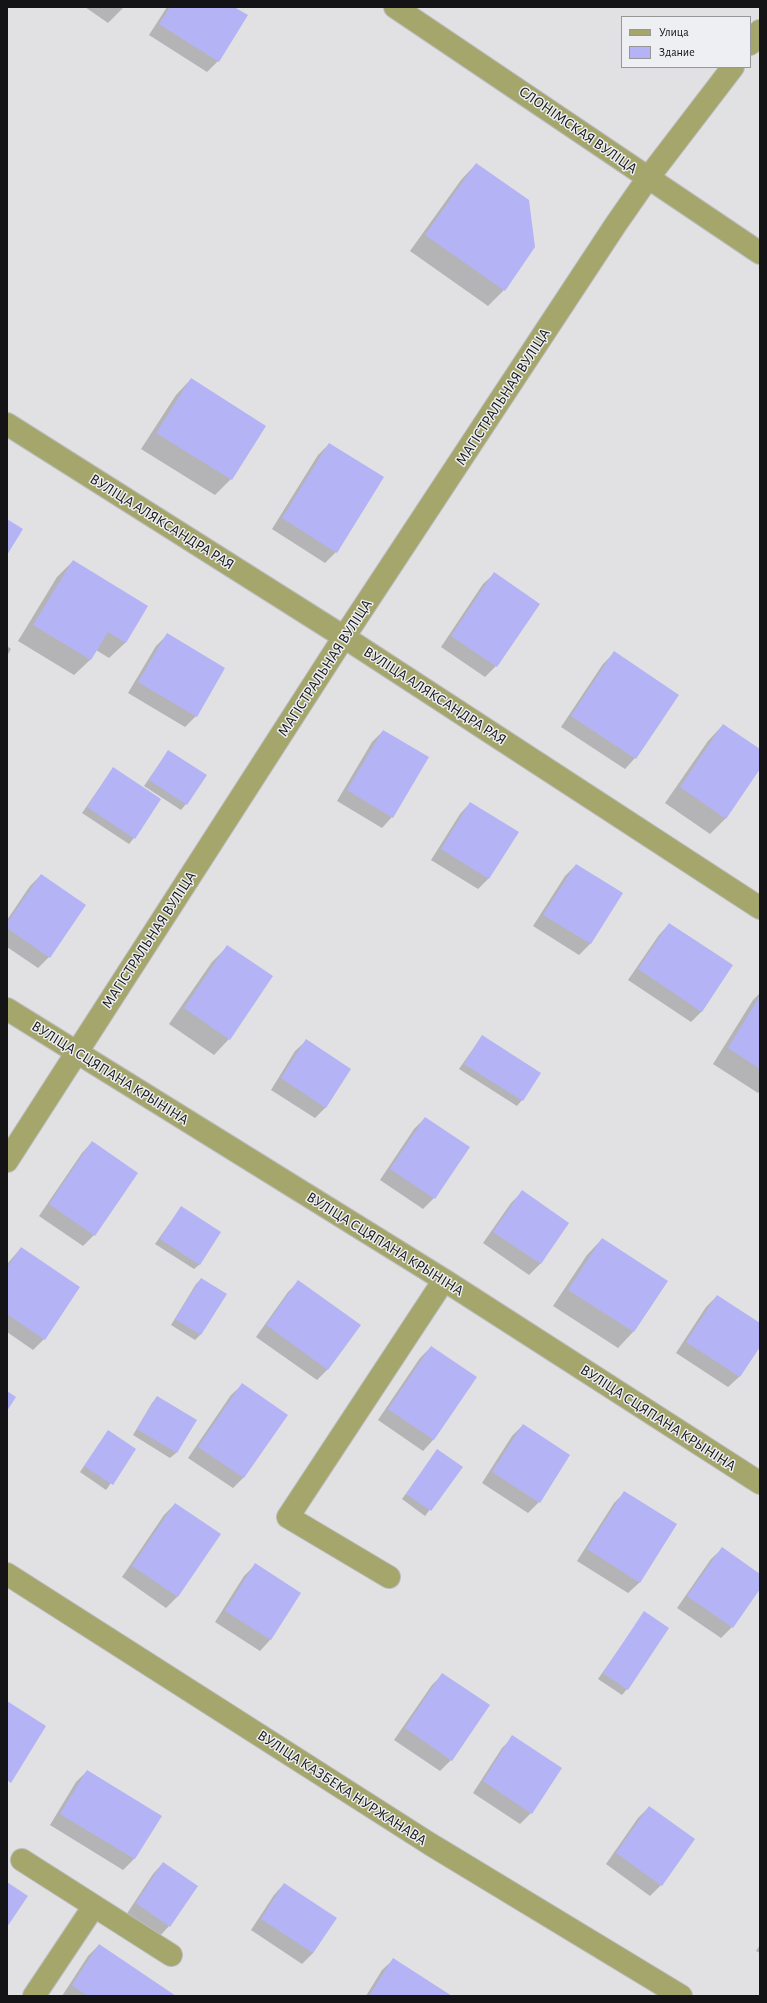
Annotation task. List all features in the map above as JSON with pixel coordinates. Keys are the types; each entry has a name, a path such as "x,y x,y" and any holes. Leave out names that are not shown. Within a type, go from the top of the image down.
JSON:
{"street":[{"name":"СЛОНІМСКАЯ ВУЛІЦА","path":"395,7 760,253"},
{"path":"751,43 760,31"},
{"name":"МАГІСТРАЛЬНАЯ ВУЛІЦА","path":"7,1161 344,637 648,178 732,68"},
{"name":"ВУЛІЦА АЛЯКСАНДРА РАЯ","path":"7,424 344,637 760,908"},
{"name":"ВУЛІЦА СЦЯПАНА КРЫНІНА","path":"7,1009 444,1280 760,1483"},
{"path":"389,1577 288,1517 444,1280"},
{"name":"ВУЛІЦА КАЗБЕКА НУРЖАНАВА","path":"7,1574 430,1844 682,1996"},
{"path":"22,1860 171,1955"},
{"path":"34,1996 94,1906"}],"building":[{"path":"170,7 234,7 248,15 219,62 159,24"},
{"path":"476,163 529,200 535,247 505,291 425,235"},
{"path":"191,378 266,426 232,480 156,433"},
{"path":"329,443 384,477 337,553 282,518"},
{"path":"7,519 23,529 7,555"},
{"path":"73,560 148,606 126,643 108,632 91,660 33,625"},
{"path":"494,572 540,604 497,667 451,636"},
{"path":"167,633 225,668 197,717 138,682"},
{"path":"614,651 679,695 636,759 571,716"},
{"path":"723,724 760,749 760,769 726,819 680,787"},
{"path":"383,730 429,757 393,818 347,790"},
{"path":"168,750 207,775 187,805 149,780"},
{"path":"113,767 161,799 135,839 87,807"},
{"path":"470,802 519,832 489,879 441,849"},
{"path":"576,864 623,893 591,944 543,915"},
{"path":"41,874 86,905 50,958 7,928 7,923"},
{"path":"669,923 733,965 702,1012 638,969"},
{"path":"227,945 273,976 230,1040 184,1008"},
{"path":"760,996 760,1069 728,1048"},
{"path":"482,1035 541,1073 523,1101 464,1064"},
{"path":"306,1039 351,1069 326,1108 281,1078"},
{"path":"425,1117 470,1147 435,1199 390,1169"},
{"path":"92,1141 138,1173 95,1236 49,1204"},
{"path":"522,1190 569,1223 541,1264 493,1232"},
{"path":"181,1206 221,1232 200,1265 160,1239"},
{"path":"602,1238 668,1281 634,1332 568,1290"},
{"path":"21,1247 80,1287 45,1340 7,1314 7,1268"},
{"path":"201,1278 227,1294 201,1335 175,1319"},
{"path":"298,1280 361,1325 328,1370 266,1325"},
{"path":"717,1295 760,1323 760,1347 740,1377 686,1342"},
{"path":"431,1346 477,1377 434,1440 388,1409"},
{"path":"242,1383 288,1415 244,1478 198,1447"},
{"path":"7,1391 16,1397 7,1411"},
{"path":"157,1396 197,1420 177,1453 137,1429"},
{"path":"523,1424 570,1455 540,1503 492,1472"},
{"path":"108,1430 136,1449 113,1485 84,1466"},
{"path":"437,1449 463,1467 431,1511 406,1494"},
{"path":"624,1491 677,1524 640,1583 587,1549"},
{"path":"175,1503 221,1534 178,1597 132,1566"},
{"path":"722,1547 760,1574 760,1589 733,1628 687,1596"},
{"path":"255,1563 301,1593 271,1640 225,1611"},
{"path":"644,1611 669,1628 628,1690 603,1673"},
{"path":"442,1673 490,1705 452,1761 405,1728"},
{"path":"7,1701 46,1726 11,1783 7,1780"},
{"path":"512,1735 562,1768 532,1814 483,1781"},
{"path":"87,1770 162,1816 135,1859 60,1814"},
{"path":"649,1806 695,1839 662,1886 616,1853"},
{"path":"163,1862 198,1886 170,1927 136,1903"},
{"path":"7,1882 28,1896 7,1927"},
{"path":"284,1883 337,1918 313,1953 261,1919"},
{"path":"99,1944 176,1996 85,1996 86,1995 72,1985"},
{"path":"393,1958 452,1996 369,1996"}]}
